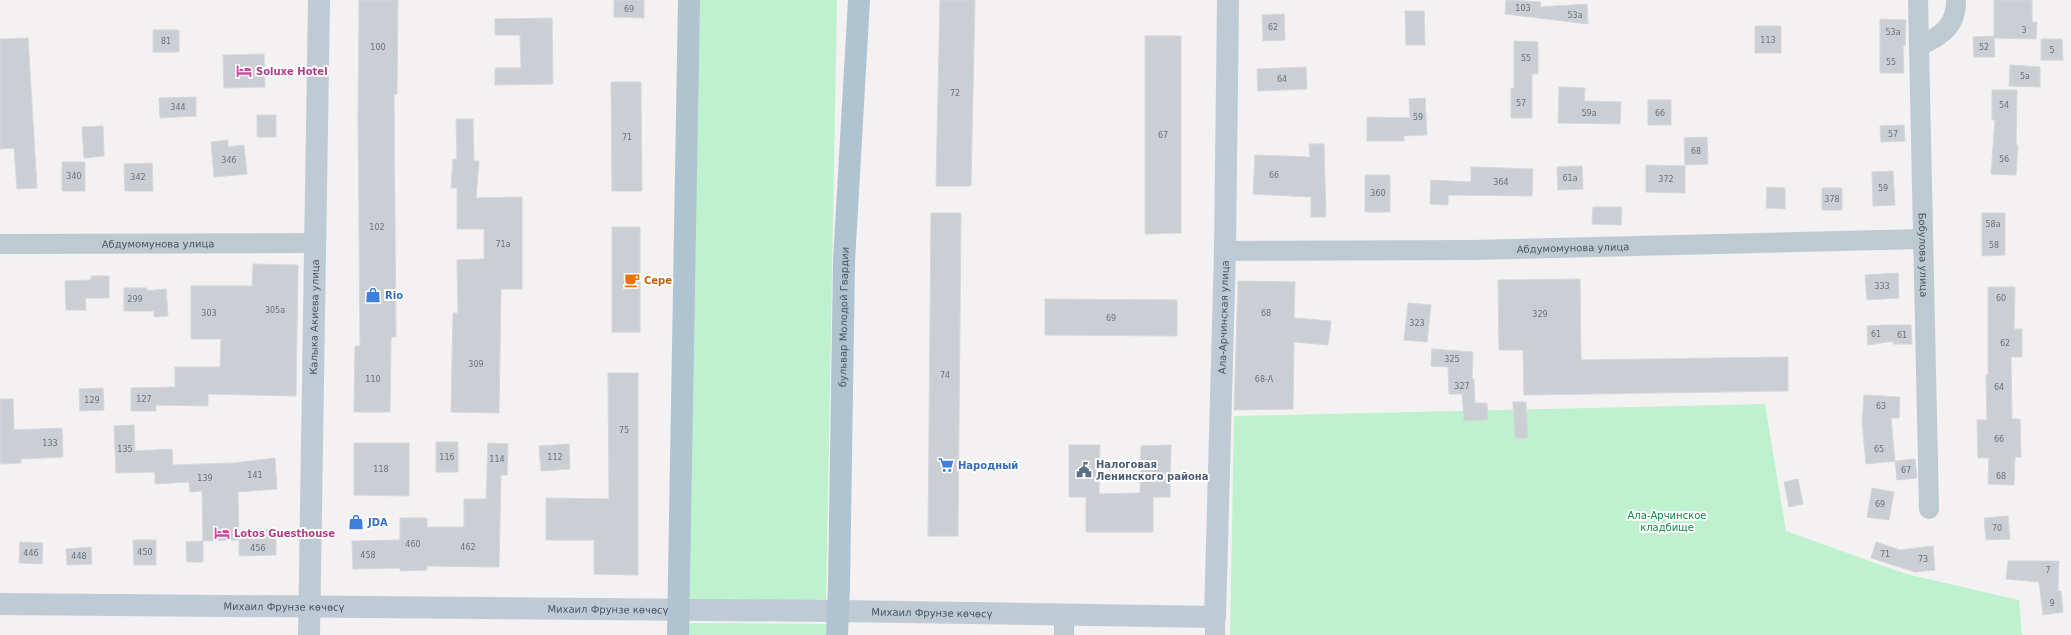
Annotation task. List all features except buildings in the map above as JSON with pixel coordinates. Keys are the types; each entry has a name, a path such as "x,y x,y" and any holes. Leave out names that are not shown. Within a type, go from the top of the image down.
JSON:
{"main road":[{"path":"678,635 690,0"},
{"name":"бульвар Молодой Гвардии","path":"837,635 844,261 859,0"}],"street":[{"name":"Калыка Акиева улица","path":"309,635 308,607 319,0"},
{"name":"Ала-Арчинская улица","path":"1215,626 1225,251 1228,0"},
{"name":"Бобулова улица","path":"1918,0 1929,509"},
{"path":"1918,46 1938,38 1951,24 1957,9 1956,0"},
{"name":"Абдумомунова улица","path":"1225,251 1472,250 1922,239"},
{"name":"Абдумомунова улица","path":"0,244 315,243"},
{"name":"Михаил Фрунзе көчөсү","path":"0,604 678,611 838,611 1064,625 1215,626"}],"green space":[{"path":"696,0 837,0 826,602 686,600"},
{"name":"Ала-Арчинское кладбище","path":"1765,404 1786,531 1906,574 2019,600 2022,635 1230,635 1234,416"},
{"path":"685,623 826,624 826,635 685,635"}],"place":[{"name":"Soluxe Hotel","path":"244,71"},
{"name":"Сере","path":"632,280"},
{"name":"Rio","path":"373,295"},
{"name":"Народный","path":"946,465"},
{"name":"Налоговая Ленинского района","path":"1084,470"},
{"name":"JDA","path":"356,522"},
{"name":"Lotos Guesthouse","path":"222,533"}]}
